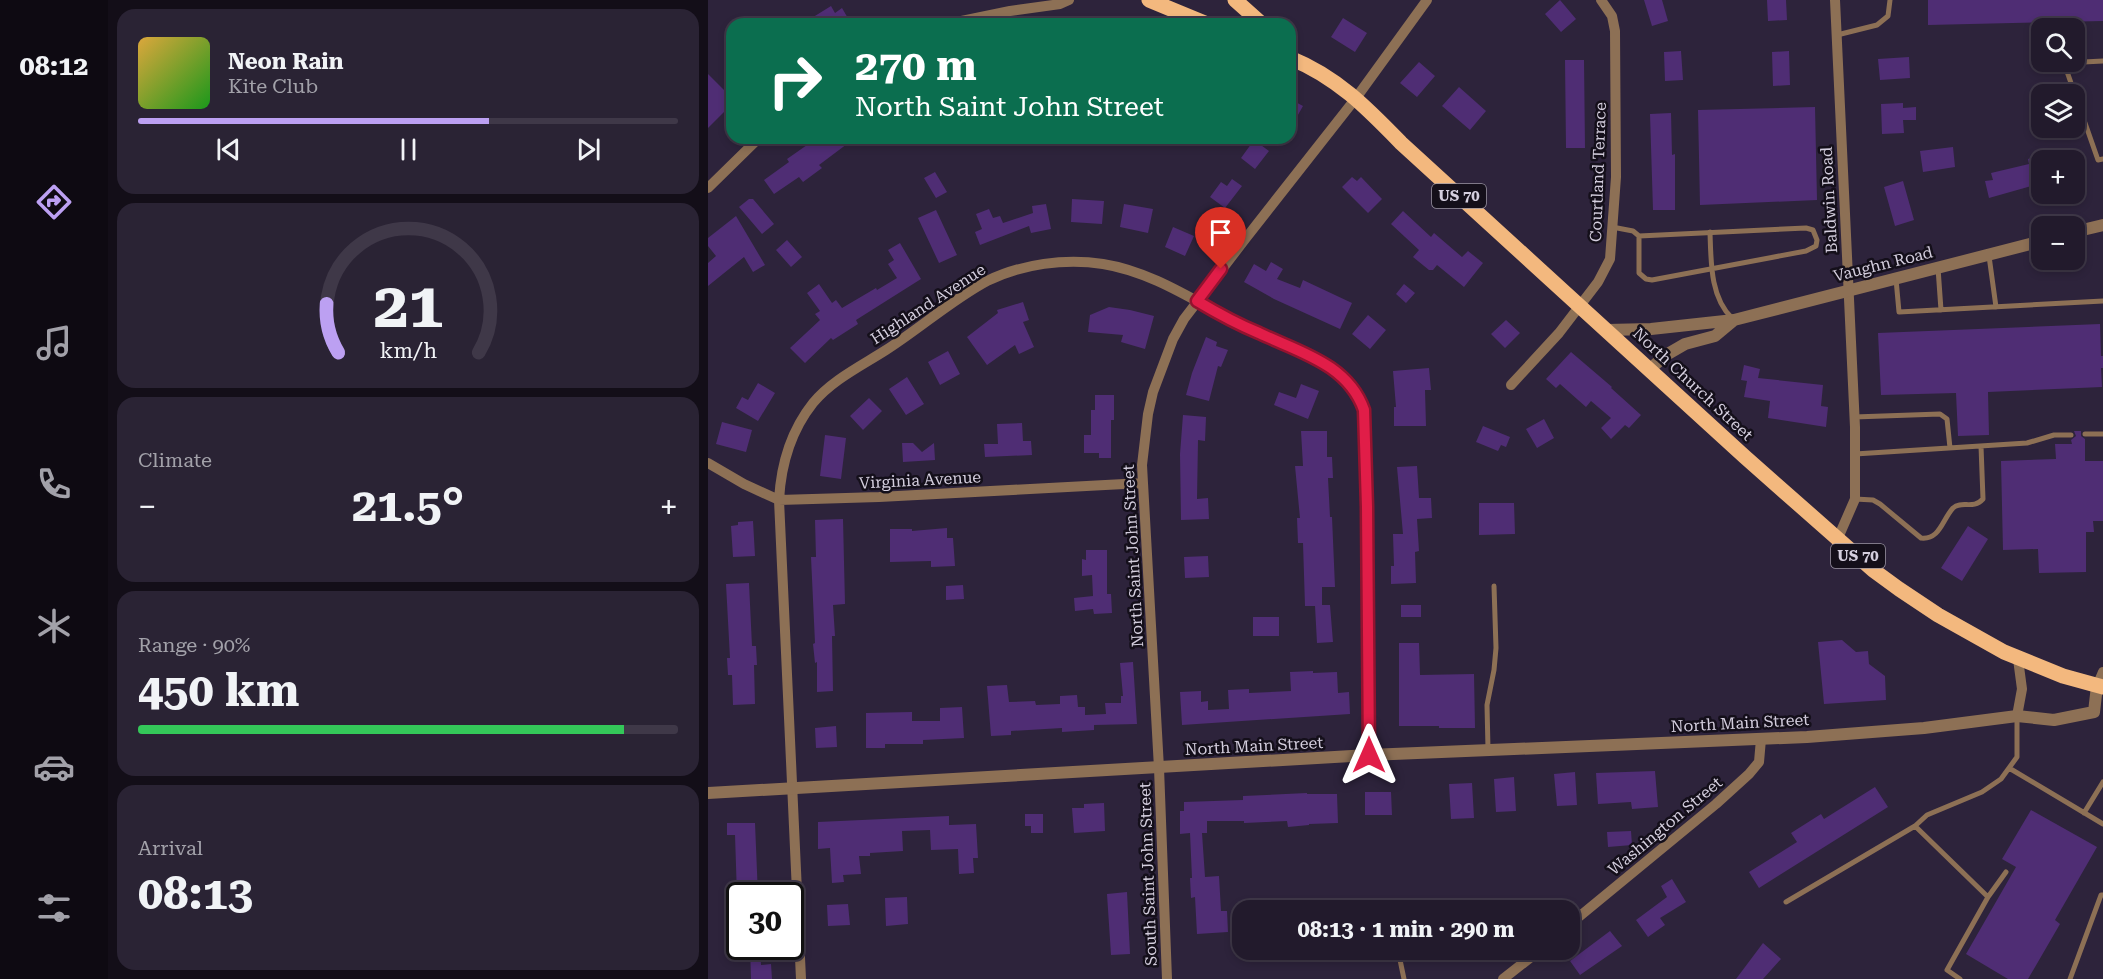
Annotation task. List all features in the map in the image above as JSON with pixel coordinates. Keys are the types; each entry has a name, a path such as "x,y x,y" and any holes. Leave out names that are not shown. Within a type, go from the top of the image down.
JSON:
{"main road":[{"path":"1149,0 1192,18"},
{"path":"1235,0 1255,18"},
{"name":"US 70","path":"1296,54 1309,66"},
{"name":"North Church Street","path":"1296,61 1309,66 1356,98 1410,151 1745,457 1899,589 1976,638 2018,658 2063,676 2101,682"}],"street":[{"path":"976,18 1060,4 1069,0"},
{"name":"North Saint John Street","path":"1159,768 1143,483 1146,434 1153,392 1173,339 1197,301 1356,98 1427,0"},
{"name":"Courtland Terrace","path":"1511,385 1559,333 1606,268 1610,259 1616,177 1615,31 1612,16 1601,0"},
{"name":"Baldwin Road","path":"1835,0 1855,454 1855,499 1838,538"},
{"path":"708,188 753,144"},
{"path":"2085,229 2103,225"},
{"name":"Vaughn Road","path":"1607,330 1668,328 1734,320 2031,244"},
{"name":"Highland Avenue","path":"801,979 778,500 780,475 790,442 802,418 820,395 852,371 987,282 1024,268 1053,263 1103,264 1131,271 1197,301 1227,319 1307,354 1335,369 1351,384 1360,399 1365,421 1369,755"},
{"name":"Vaughn Road","path":"1650,369 1665,355 1685,344 1715,336 1734,320"},
{"name":"Virginia Avenue","path":"708,463 778,500 1143,483"},
{"path":"2017,716 2022,689 2018,658"},
{"name":"North Main Street","path":"708,793 1369,755 1761,740 1924,728 2017,716 2054,720 2094,712 2101,682"},
{"name":"Washington Street","path":"1580,916 1749,774 1759,762 1761,740"},
{"name":"South Saint John Street","path":"1159,768 1167,979"},
{"path":"1503,979 1527,960"}],"lane":[{"path":"1837,35 1876,25 1888,16 1890,0"},
{"path":"2103,61 2064,63 2098,160 2103,159"},
{"path":"1612,227 1634,231 1639,236 1639,273 1646,279 1652,280 1806,251 1816,246 1817,240 1813,230 1806,228 1639,236"},
{"path":"1710,232 1711,269 1723,310 1734,320"},
{"path":"1988,254 1996,307"},
{"path":"1938,267 1941,310"},
{"path":"1896,277 1899,312 2103,301"},
{"path":"1854,417 1940,414 1947,419 1949,424 1950,448"},
{"path":"2085,434 2103,434"},
{"path":"1855,454 2027,443 2054,435 2071,435"},
{"path":"1855,499 1873,500 1921,538 1928,539 1934,536 1954,507 1961,504 1971,506 1983,499 1982,446"},
{"path":"1488,751 1487,705 1496,648 1494,586"},
{"path":"1786,902 1915,826 1927,815 1982,792 2001,779 2018,757 2017,716"},
{"path":"2009,768 2103,824"},
{"path":"2084,813 2103,782"},
{"path":"1915,826 1988,897"},
{"path":"1960,979 1947,970 1988,897 2006,872"},
{"path":"2070,979 2101,895 2103,895"},
{"path":"1400,960 1404,979"}],"building":[{"path":"1560,0 1576,19 1561,32 1545,14"},
{"path":"1644,0 1662,0 1668,21 1652,26"},
{"path":"1767,0 1786,0 1787,20 1768,21"},
{"path":"1928,0 2103,0 2103,21 2085,21 2085,18 2031,18 2031,23 1928,25"},
{"path":"831,6 835,13 842,8 848,18 812,18"},
{"path":"1343,18 1367,33 1355,52 1331,37"},
{"path":"1681,51 1683,80 1665,81 1664,52"},
{"path":"1789,51 1790,85 1773,86 1772,52"},
{"path":"1909,57 1910,78 1880,80 1878,59"},
{"path":"1565,60 1584,60 1585,148 1566,148"},
{"path":"1419,62 1435,76 1417,97 1400,83"},
{"path":"708,74 726,92 726,110 708,128"},
{"path":"1459,87 1486,111 1470,130 1442,106"},
{"path":"1296,102 1303,106 1296,118"},
{"path":"1903,103 1903,108 1916,107 1916,120 1903,120 1904,133 1882,134 1881,104"},
{"path":"1815,107 1817,200 1700,205 1698,110"},
{"path":"1671,113 1672,155 1675,154 1675,210 1653,210 1650,114"},
{"path":"808,144 847,144 819,165 822,168 803,182 799,177 774,194 764,180 789,162 787,159"},
{"path":"1251,144 1259,144 1269,151 1255,169 1241,158"},
{"path":"1953,147 1955,167 1923,172 1920,151"},
{"path":"2031,158 2031,186 1989,198 1985,181 1993,180 1991,173 2029,164 2028,159"},
{"path":"935,172 947,192 936,198 924,178"},
{"path":"1352,177 1357,181 1361,177 1382,199 1368,213 1342,187"},
{"path":"1232,179 1242,186 1225,208 1210,197 1221,182 1227,186"},
{"path":"1903,181 1914,220 1895,226 1884,187"},
{"path":"749,199 753,199 774,224 762,234 739,207"},
{"path":"1072,199 1104,201 1102,224 1071,222"},
{"path":"1046,204 1051,229 1031,233 1029,226 980,245 975,232 982,229 976,214 989,209 993,218 1000,216 1003,223 1033,213 1032,206"},
{"path":"1124,204 1153,209 1148,233 1120,227"},
{"path":"936,210 957,255 939,263 918,218"},
{"path":"1403,211 1431,237 1434,233 1462,257 1468,251 1483,263 1464,287 1437,265 1433,270 1429,270 1413,257 1419,250 1391,224"},
{"path":"736,216 765,265 753,272 744,257 708,286 708,263 716,256 708,246 708,238"},
{"path":"1173,227 1194,236 1185,256 1165,247"},
{"path":"787,240 802,257 791,267 776,250"},
{"path":"900,243 921,279 856,320 858,324 833,340 831,338 805,363 790,348 820,320 815,314 820,311 807,293 819,284 832,303 836,300 842,308 876,288 877,290 897,278 888,264 894,260 888,250"},
{"path":"1271,262 1283,269 1277,279 1300,288 1303,280 1352,303 1340,329 1274,299 1244,282 1254,264 1266,271"},
{"path":"1404,284 1415,293 1406,303 1396,294"},
{"path":"1023,302 1029,320 1023,322 1034,347 1019,354 1015,345 987,365 967,337 998,313 997,310"},
{"path":"1109,307 1154,316 1145,349 1121,342 1123,335 1088,332 1090,315"},
{"path":"1368,315 1386,330 1370,349 1352,334"},
{"path":"1506,320 1520,333 1505,348 1491,334"},
{"path":"2100,324 2101,356 2103,356 2102,387 1988,392 1989,435 1958,436 1956,393 1881,395 1878,333"},
{"path":"1206,337 1217,342 1216,346 1228,350 1221,367 1218,366 1209,401 1186,395"},
{"path":"948,351 960,374 940,385 928,362"},
{"path":"1571,352 1641,415 1629,428 1625,425 1611,439 1601,428 1611,418 1591,401 1586,407 1560,384 1556,388 1546,379"},
{"path":"1744,365 1760,369 1758,378 1823,385 1821,406 1828,407 1826,427 1768,418 1770,401 1744,397 1747,381 1741,380"},
{"path":"1429,368 1431,390 1425,390 1426,426 1394,426 1394,407 1396,407 1393,371"},
{"path":"907,377 924,404 906,415 889,389"},
{"path":"758,383 775,393 758,421 736,408 742,397 748,400"},
{"path":"1301,384 1319,391 1308,419 1274,405 1279,392 1296,398"},
{"path":"1095,395 1114,395 1114,420 1111,420 1111,458 1099,458 1099,453 1084,453 1084,435 1091,435 1091,410 1095,410"},
{"path":"869,398 882,411 863,430 850,416"},
{"path":"1183,415 1206,417 1205,441 1198,440 1197,499 1208,498 1209,519 1181,520 1180,454"},
{"path":"1544,419 1554,438 1537,448 1526,429"},
{"path":"722,422 752,430 746,452 716,444"},
{"path":"1022,423 1023,441 1031,441 1032,455 985,457 984,444 998,444 997,424"},
{"path":"1483,426 1510,437 1506,447 1501,445 1498,451 1476,442"},
{"path":"1301,431 1327,431 1327,457 1332,457 1333,478 1328,478 1335,587 1322,587 1322,605 1330,605 1333,642 1317,643 1315,606 1305,606 1303,543 1298,543 1297,518 1300,518 1295,466 1303,466"},
{"path":"2074,431 2081,431 2081,436 2085,439 2085,461 2103,461 2103,521 2093,521 2094,532 2086,532 2086,572 2039,573 2038,549 2003,550 2001,461 2056,459 2055,444 2072,444 2071,440 2076,436"},
{"path":"825,435 846,438 841,479 820,476"},
{"path":"902,443 913,443 922,452 934,443 935,460 903,462"},
{"path":"1417,466 1419,498 1431,498 1432,518 1417,519 1419,551 1415,552 1416,583 1391,584 1391,566 1394,566 1393,534 1403,534 1397,467"},
{"path":"1479,503 1514,503 1515,534 1479,535"},
{"path":"843,519 845,604 833,605 835,636 832,636 833,691 817,692 817,662 815,663 813,644 815,643 811,557 816,557 815,520"},
{"path":"753,521 755,556 733,557 731,526 738,525 738,522"},
{"path":"1968,526 1988,539 1962,581 1941,568"},
{"path":"947,528 947,538 953,538 955,566 931,567 931,561 890,562 890,529 912,529 912,531"},
{"path":"1086,550 1107,550 1107,594 1111,594 1112,613 1094,614 1093,609 1075,611 1074,598 1093,596 1092,575 1082,576 1082,559 1086,560"},
{"path":"1208,556 1209,577 1185,578 1184,557"},
{"path":"749,583 752,646 756,646 757,665 754,665 755,704 733,705 732,675 728,675 727,658 730,658 726,584"},
{"path":"963,585 964,599 946,600 946,586"},
{"path":"1401,605 1421,605 1421,617 1401,617"},
{"path":"1253,617 1279,617 1279,636 1253,636"},
{"path":"1842,640 1856,652 1868,651 1869,664 1885,676 1886,700 1824,704 1818,642"},
{"path":"1399,643 1419,643 1420,675 1474,674 1475,728 1399,726"},
{"path":"1133,662 1137,724 1094,725 1094,730 1062,732 1062,728 1011,731 1011,735 991,736 987,686 1007,685 1009,702 1035,701 1036,705 1060,704 1060,696 1077,695 1078,707 1085,707 1085,715 1106,714 1105,703 1121,703 1121,696 1123,696 1120,663"},
{"path":"1313,671 1313,673 1337,672 1338,693 1349,692 1350,714 1182,725 1180,692 1201,691 1201,702 1208,701 1208,710 1229,709 1228,690 1249,689 1249,693 1291,691 1290,672"},
{"path":"962,707 964,738 923,740 923,744 885,744 885,748 866,748 866,713 912,712 912,721 940,721 940,708"},
{"path":"836,726 837,747 816,748 815,728"},
{"path":"1655,771 1658,807 1632,809 1631,802 1598,804 1596,773"},
{"path":"1575,772 1577,805 1557,806 1554,774"},
{"path":"1514,777 1516,811 1496,812 1494,779"},
{"path":"1472,783 1474,818 1451,819 1449,784"},
{"path":"1875,787 1888,807 1759,888 1749,872 1797,842 1791,833 1821,814 1824,819"},
{"path":"1365,792 1391,792 1392,815 1365,815"},
{"path":"1337,794 1338,823 1288,827 1287,821 1244,823 1244,821 1207,821 1207,833 1202,833 1205,877 1219,876 1221,911 1227,911 1228,932 1197,934 1195,897 1191,898 1190,833 1180,834 1180,811 1184,811 1184,802 1243,800 1243,796"},
{"path":"1104,803 1105,831 1074,833 1072,808 1084,808 1084,804"},
{"path":"2031,810 2097,847 2055,920 2060,924 2028,979 2008,979 1966,954 2016,867 2002,859"},
{"path":"1025,814 1043,814 1043,833 1031,833 1031,826 1025,826"},
{"path":"949,816 949,825 976,824 978,858 973,858 974,873 959,874 958,849 931,850 930,830 902,831 903,851 859,856 861,874 843,875 844,882 832,883 830,848 818,849 818,822"},
{"path":"727,823 755,823 757,882 737,882 735,835 727,835"},
{"path":"1631,831 1632,845 1608,847 1607,832"},
{"path":"1672,879 1686,902 1660,918 1665,925 1648,937 1636,920 1667,897 1661,886"},
{"path":"1127,892 1130,954 1111,955 1107,894"},
{"path":"907,897 908,924 886,926 885,898"},
{"path":"848,904 850,925 828,926 827,905"},
{"path":"1610,931 1622,946 1580,975 1570,961 1580,960 1580,954"},
{"path":"1763,943 1781,959 1763,979 1736,979"},
{"path":"750,960 761,960 761,965 771,964 772,979 751,979"}],"route":[{"path":"1221,269 1197,301 1227,319 1307,354 1335,369 1351,384 1364,410 1369,755"}]}
